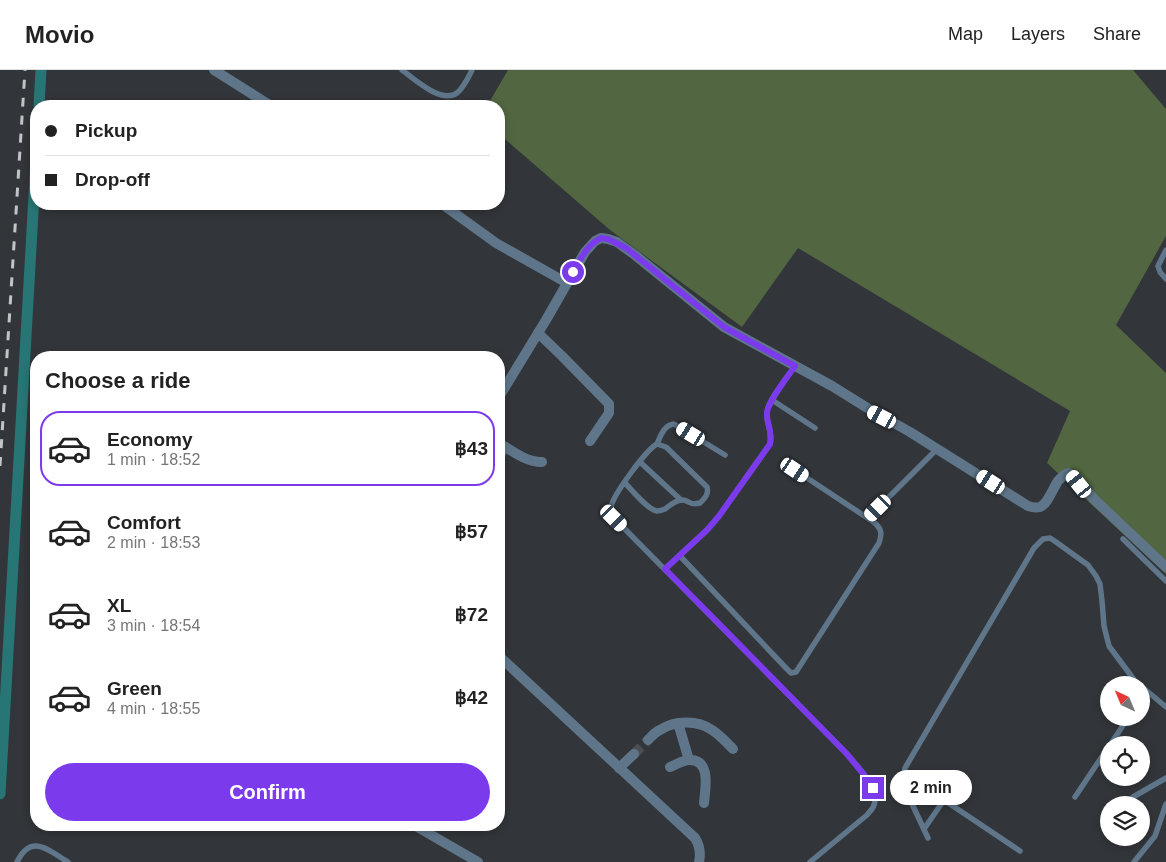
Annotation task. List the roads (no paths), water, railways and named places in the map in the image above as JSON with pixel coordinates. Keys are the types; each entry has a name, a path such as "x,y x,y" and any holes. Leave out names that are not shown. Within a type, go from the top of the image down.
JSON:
{"street":[{"path":"214,70 262,100"},
{"path":"451,210 503,247 567,283"},
{"path":"505,386 584,252 590,245 601,238 608,239 626,248 724,327 832,386 938,448 1028,506 1040,507 1045,503 1057,482 1068,473 1072,475 1095,500 1166,566"},
{"path":"538,333 609,404 608,413 590,441"},
{"path":"505,447 528,460 542,462"},
{"path":"505,662 695,838 699,846 699,862"},
{"path":"648,740 669,725 684,722 703,724 714,731 733,749"},
{"path":"678,723 688,760"},
{"path":"619,768 634,754"},
{"path":"670,767 688,760 698,762 706,774 704,803"},
{"path":"436,831 478,862"}],"lane":[{"path":"402,70 425,88 443,96 455,94 464,85 472,70"},
{"path":"1166,250 1158,266 1166,279"},
{"path":"665,569 707,530 719,516 770,444 772,436 766,416 768,406 795,366"},
{"path":"772,400 814,428"},
{"path":"725,454 674,424 668,425 656,444 647,452 615,497 611,511 614,518 846,753 873,788 874,806 867,815 810,862"},
{"path":"640,462 681,500 692,504 700,504 708,492 707,487 666,446 656,444"},
{"path":"868,518 938,448"},
{"path":"680,556 791,673 796,672 879,543 882,534 876,523 795,470"},
{"path":"625,483 647,505 656,511 662,510 681,500"},
{"path":"928,838 905,789 903,778 905,768 1034,548 1043,539 1050,538 1056,542 1088,565 1096,576 1100,584 1104,626 1109,646 1131,676"},
{"path":"1123,539 1166,581"},
{"path":"1150,694 1166,707"},
{"path":"1074,797 1100,759"},
{"path":"903,778 944,800 1020,851"},
{"path":"1135,796 1166,778"},
{"path":"924,829 944,800"},
{"path":"1134,862 1156,836 1166,804"},
{"path":"18,862 23,852 34,845 44,848 68,862"}],"waterway":[{"path":"39,100 41,70"},
{"path":"0,794 33,210"}],"tunnel":[{"path":"634,754 648,740"}],"railway":[{"path":"0,466 25,70"}]}
